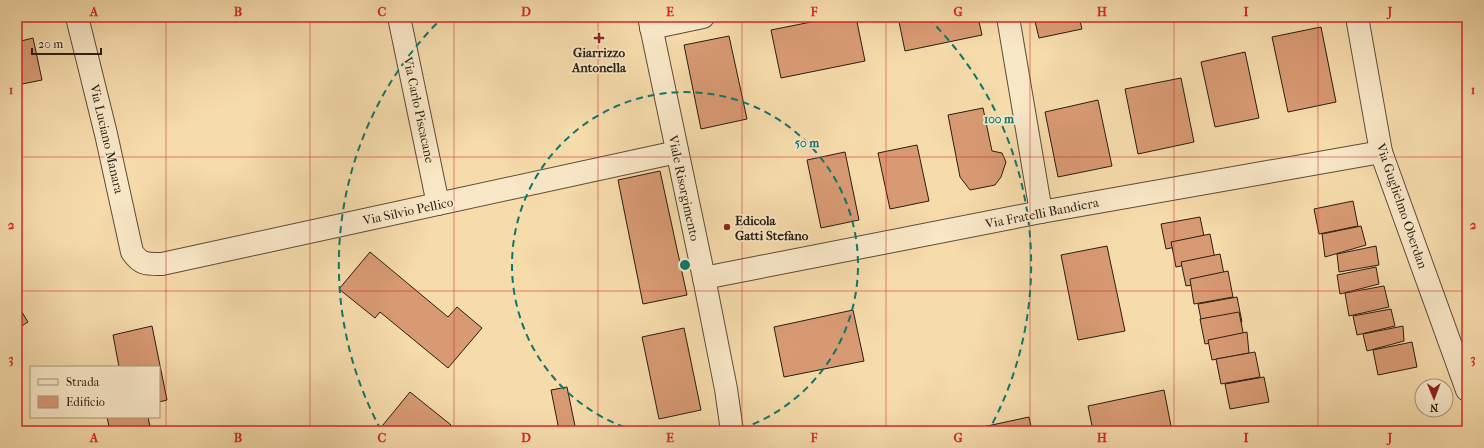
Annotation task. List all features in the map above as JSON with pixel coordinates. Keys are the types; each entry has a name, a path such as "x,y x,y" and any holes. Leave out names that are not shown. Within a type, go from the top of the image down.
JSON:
{"street":[{"name":"Via Luciano Manara","path":"77,17 106,134 132,252 138,261"},
{"name":"Via Carlo Piscacane","path":"399,17 438,204"},
{"path":"650,23 703,17"},
{"path":"1008,17 1041,212"},
{"name":"Via Guglielmo Oberdan","path":"1357,17 1382,152 1467,390"},
{"name":"Viale Risorgimento","path":"650,23 704,278 726,389 732,431"},
{"name":"Via Silvio Pellico","path":"138,261 148,264 162,264 677,152"},
{"name":"Via Fratelli Bandiera","path":"704,278 1041,212 1382,152"}],"building":[{"path":"836,17 856,17 865,61 781,78 771,30"},
{"path":"898,17 978,17 982,35 905,51"},
{"path":"1034,17 1079,17 1082,29 1039,38"},
{"path":"1321,27 1336,102 1288,112 1272,37"},
{"path":"729,36 747,119 701,129 684,45"},
{"path":"33,38 42,80 17,85 17,42"},
{"path":"1245,52 1259,118 1215,127 1201,62"},
{"path":"1181,78 1194,142 1138,154 1125,89"},
{"path":"1098,100 1112,166 1058,177 1045,112"},
{"path":"983,108 992,151 1002,153 1006,162 1001,177 995,185 970,190 960,177 948,115"},
{"path":"917,145 929,201 890,209 878,153"},
{"path":"845,152 859,220 821,228 807,160"},
{"path":"660,171 687,295 643,304 618,180"},
{"path":"1353,201 1358,226 1319,234 1314,209"},
{"path":"1200,217 1205,241 1166,249 1161,224"},
{"path":"1361,226 1366,245 1325,257 1322,234"},
{"path":"1210,234 1215,259 1176,267 1171,242"},
{"path":"1107,246 1125,331 1078,340 1061,255"},
{"path":"1376,246 1379,265 1339,272 1337,254"},
{"path":"370,252 448,317 457,307 482,328 448,368 380,312 375,318 339,289"},
{"path":"1220,254 1225,279 1186,286 1181,262"},
{"path":"1376,267 1379,284 1340,294 1337,275"},
{"path":"1228,271 1233,297 1194,304 1190,279"},
{"path":"1384,286 1389,307 1349,316 1345,293"},
{"path":"1237,297 1242,322 1203,330 1198,304"},
{"path":"17,304 28,322 17,329"},
{"path":"1391,309 1395,326 1357,335 1353,316"},
{"path":"853,310 864,361 784,377 774,327"},
{"path":"1239,312 1244,337 1205,344 1200,319"},
{"path":"152,326 167,400 160,402 160,366 119,366 113,335"},
{"path":"1403,326 1404,341 1367,351 1363,334"},
{"path":"684,328 701,410 659,419 642,337"},
{"path":"1247,332 1249,353 1212,360 1208,340"},
{"path":"1412,342 1417,367 1378,375 1373,350"},
{"path":"1255,352 1260,377 1221,384 1216,359"},
{"path":"1264,377 1269,402 1230,409 1225,384"},
{"path":"567,387 575,426 559,430 551,390"},
{"path":"1164,390 1172,431 1093,431 1088,406"},
{"path":"410,392 451,425 446,431 378,431"},
{"path":"1029,417 1032,431 964,431"},
{"path":"107,418 148,418 151,431 110,431"},
{"path":"876,426 877,431 851,431"},
{"path":"964,429 964,431 952,431"}],"place":[{"name":"Giarrizzo Antonella","path":"599,38"},
{"name":"Edicola Gatti Stefano","path":"727,227"}]}
